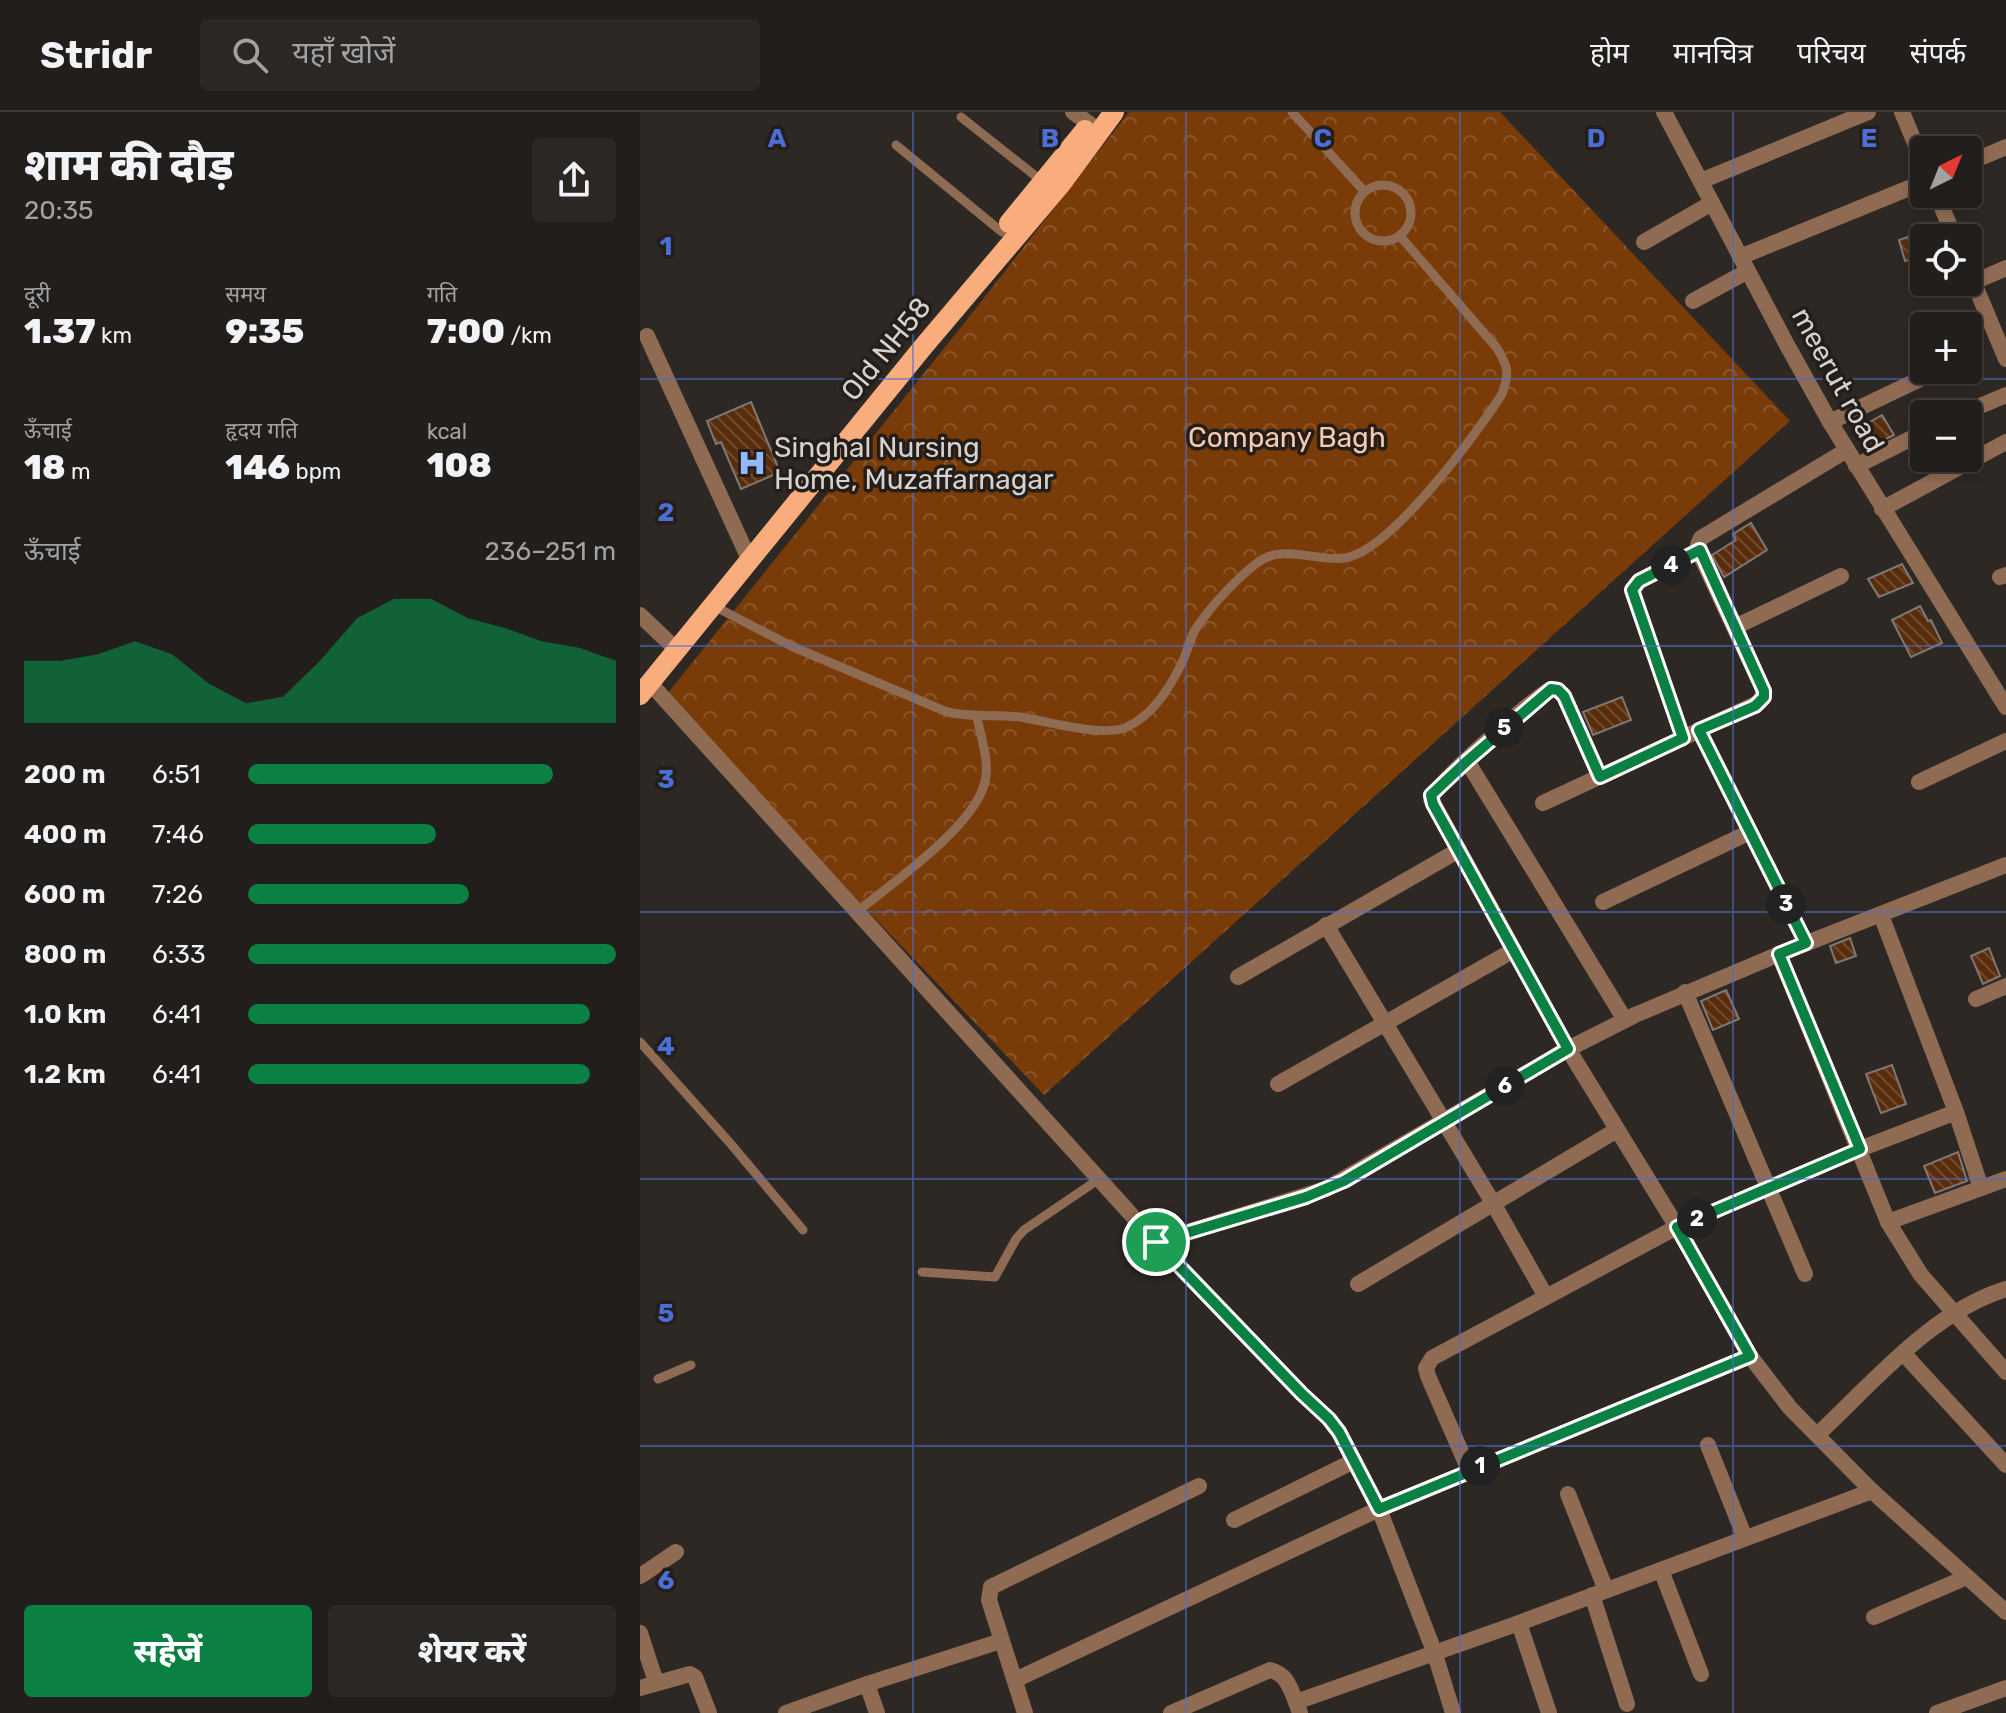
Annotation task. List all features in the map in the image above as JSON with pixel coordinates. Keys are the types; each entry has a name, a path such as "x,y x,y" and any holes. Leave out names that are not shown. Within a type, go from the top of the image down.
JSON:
{"main road":[{"name":"Old NH58","path":"643,685 1091,120 1114,112"},
{"name":"Old NH58","path":"673,646 714,606 747,555 1091,120"}],"street":[{"name":"meerut road","path":"1664,112 1830,422 2006,707"},
{"path":"1701,181 1868,112"},
{"path":"1902,112 1912,136"},
{"path":"1982,157 2006,147"},
{"path":"1693,301 1744,264 1910,188"},
{"path":"1644,242 1712,203"},
{"path":"1982,273 2006,268"},
{"path":"1980,296 2006,359"},
{"path":"647,336 747,555"},
{"path":"1830,422 1910,384"},
{"path":"1982,405 2006,395"},
{"path":"1856,466 1910,439"},
{"path":"1882,509 2006,442"},
{"path":"1543,803 1755,706 1764,697 1700,550 1701,538 1847,450"},
{"path":"1683,738 1632,590 1639,581 1700,550"},
{"path":"1735,627 1841,576"},
{"path":"640,615 673,646"},
{"path":"643,685 857,912 1156,1242 1329,1419 1379,1509 1434,1651 1453,1713"},
{"path":"1600,777 1564,696 1558,690 1551,689 1431,795 1433,804 1568,1049 1677,1227 1750,1356 1783,1399 1872,1491 2006,1612"},
{"path":"1699,730 1806,943"},
{"path":"1919,782 2006,741"},
{"path":"1467,761 1625,1020"},
{"path":"1603,902 1750,832"},
{"path":"1238,977 1459,850"},
{"path":"1156,1242 1326,1189 1568,1049 1625,1020 1685,992 2006,865"},
{"path":"1881,915 1956,1112 1981,1188"},
{"path":"1326,925 1545,1295"},
{"path":"1278,1084 1514,950"},
{"path":"1779,954 1888,1222 1921,1275 2006,1372"},
{"path":"1976,999 2006,986"},
{"path":"1685,992 1805,1274"},
{"path":"1469,1470 1428,1376 1428,1362 1545,1295 1677,1227 1956,1112"},
{"path":"1358,1284 1617,1130"},
{"path":"1888,1222 2006,1179"},
{"path":"1817,1435 1952,1313 1981,1297 2006,1289"},
{"path":"1904,1354 2006,1465"},
{"path":"1015,1680 1379,1509 1750,1356"},
{"path":"1708,1445 1745,1538"},
{"path":"1234,1520 1354,1461"},
{"path":"1025,1713 989,1600 991,1587 1199,1486"},
{"path":"1171,1713 1270,1670 1278,1672 1285,1679 1298,1708 1434,1651 1519,1623 1872,1491"},
{"path":"1568,1494 1599,1593 1627,1704"},
{"path":"640,1576 676,1552"},
{"path":"1661,1570 1701,1674"},
{"path":"1874,1617 1967,1577"},
{"path":"1519,1623 1549,1713"},
{"path":"640,1633 648,1685 690,1674 695,1677 709,1713"},
{"path":"786,1713 1001,1641"},
{"path":"867,1684 877,1713"},
{"path":"1937,1713 2006,1688"}],"lane":[{"path":"1292,112 1364,191"},
{"path":"961,117 1043,182"},
{"path":"896,145 1002,232"},
{"path":"1381,184 1398,189 1405,195 1412,212 1407,229 1400,236 1382,242 1364,234 1358,227 1355,208 1364,191 1381,184"},
{"path":"714,606 791,646 947,712 977,717 1015,717 1108,731 1125,729 1143,718 1160,699 1175,677 1193,633 1207,613 1257,562 1273,554 1325,559 1348,557 1370,547 1428,492 1502,394 1507,380 1507,365 1497,348 1400,236"},
{"path":"857,912 955,829 976,804 986,783 985,757 977,717"},
{"path":"640,1042 803,1230"},
{"path":"922,1272 995,1277 1024,1230 1099,1179"},
{"path":"658,1379 691,1365"}],"green space":[{"name":"Company Bagh","path":"1129,112 1500,112 1790,421 1044,1095 664,698"}],"building":[{"path":"1910,236 1910,259 1905,261 1899,240"},
{"path":"751,402 780,472 741,489 721,442 716,444 707,421"},
{"path":"1882,415 1894,435 1865,449 1854,431"},
{"path":"1751,523 1767,550 1724,577 1712,555 1736,540 1733,534"},
{"path":"1902,564 1913,583 1879,597 1868,579"},
{"path":"1920,606 1942,643 1911,657 1892,620"},
{"path":"1622,697 1631,720 1593,735 1583,712"},
{"path":"1850,938 1856,956 1836,963 1830,946"},
{"path":"1989,948 2000,976 1983,984 1971,956"},
{"path":"1726,990 1739,1019 1713,1030 1701,1001"},
{"path":"1892,1065 1906,1104 1881,1113 1866,1074"},
{"path":"1958,1152 1967,1181 1935,1193 1924,1166"}],"place":[{"name":"Singhal Nursing Home, Muzaffarnagar","path":"752,463"}],"route":[{"path":"1700,550 1764,697 1755,706 1699,730 1806,943 1779,954 1860,1149 1677,1227 1750,1356 1379,1509 1339,1432 1329,1419 1156,1242 1306,1197 1344,1181 1568,1049 1433,804 1431,795 1551,689 1558,690 1564,696 1600,777 1683,738 1632,590 1639,581 1700,550"}]}
